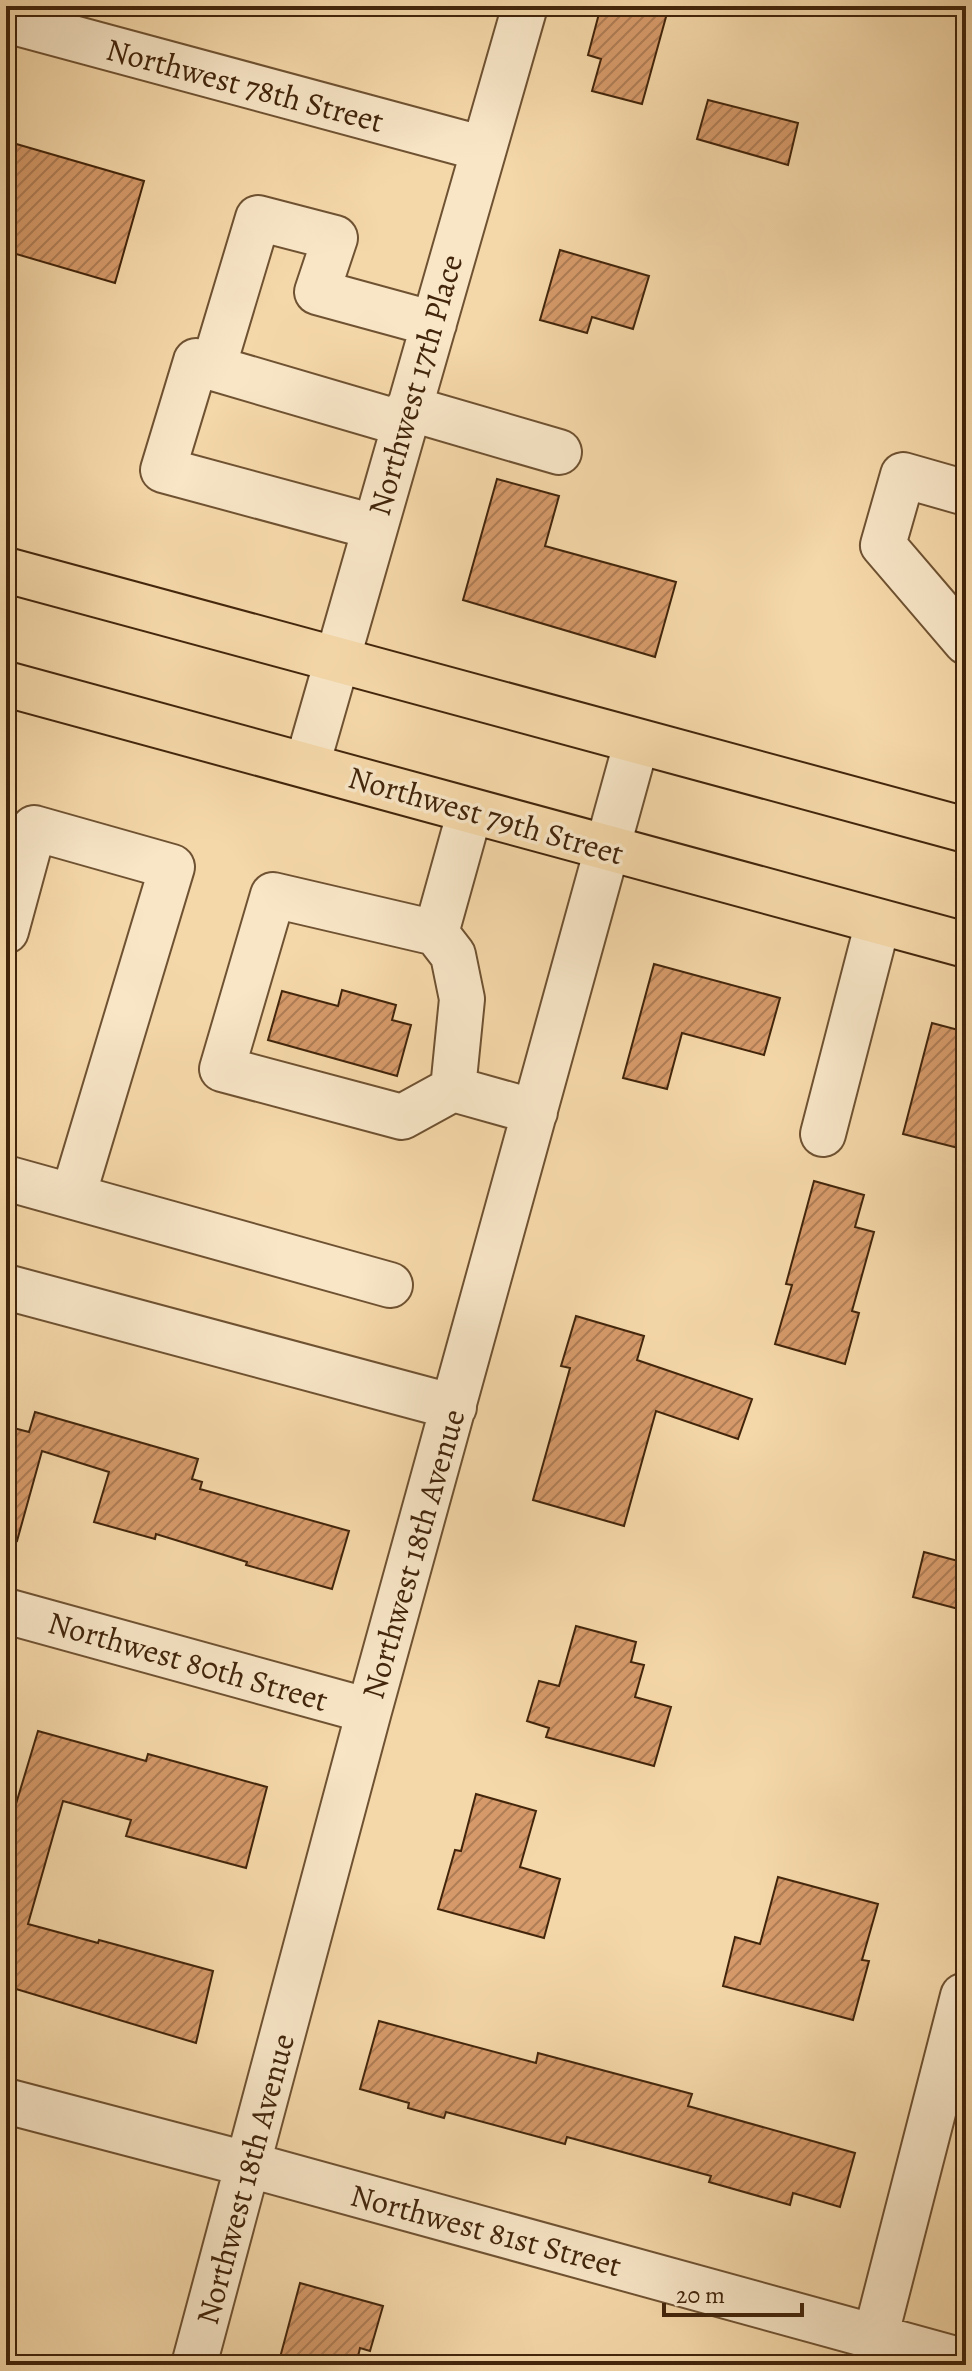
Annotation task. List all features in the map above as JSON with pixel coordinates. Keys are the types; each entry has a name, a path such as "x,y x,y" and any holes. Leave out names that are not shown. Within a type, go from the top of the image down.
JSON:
{"main road":[{"path":"6,570 336,658 636,744 966,830"},
{"name":"Northwest 79th Street","path":"6,684 607,850 966,945"}],"street":[{"name":"Northwest 17th Place","path":"307,765 525,6"},
{"name":"Northwest 78th Street","path":"6,20 484,149"},
{"path":"213,368 258,218 335,238 317,292 434,324"},
{"path":"374,527 163,470 196,361 213,368 559,452"},
{"path":"966,493 903,475 883,545 966,642"},
{"name":"Northwest 18th Avenue","path":"194,2365 369,1711 636,744"},
{"path":"436,933 470,811"},
{"path":"6,931 34,828 172,867 73,1196"},
{"path":"453,1089 462,999 453,955 436,933 273,895 222,1069 402,1117 453,1089 535,1112"},
{"path":"823,1134 878,922"},
{"path":"6,1178 390,1285"},
{"path":"6,1287 454,1407"},
{"name":"Northwest 80th Street","path":"6,1611 369,1711"},
{"path":"875,2338 963,1996"},
{"name":"Northwest 81st Street","path":"6,2101 966,2362"}],"building":[{"path":"601,6 669,6 642,104 592,91 601,59 588,55"},
{"path":"708,100 798,123 788,165 697,139"},
{"path":"6,141 144,181 115,283 6,251"},
{"path":"560,250 649,276 633,329 592,317 587,333 540,320"},
{"path":"497,479 559,496 545,546 676,582 655,657 463,600"},
{"path":"654,964 780,998 764,1055 682,1033 667,1089 623,1078"},
{"path":"342,990 396,1005 392,1020 411,1025 397,1076 268,1040 282,991 338,1006"},
{"path":"932,1023 966,1032 966,1150 903,1134"},
{"path":"814,1181 864,1195 855,1227 874,1232 852,1311 859,1313 845,1364 775,1344 792,1285 786,1284"},
{"path":"576,1316 644,1336 637,1360 752,1399 738,1439 656,1411 624,1526 533,1500 570,1368 561,1366"},
{"path":"35,1412 198,1459 192,1479 202,1482 200,1489 349,1531 332,1589 246,1565 247,1562 156,1534 155,1539 94,1522 109,1472 42,1451 17,1541 6,1539 6,1426 29,1432"},
{"path":"924,1552 966,1563 966,1611 913,1597"},
{"path":"576,1626 636,1642 631,1662 644,1665 635,1697 671,1707 654,1766 546,1737 549,1728 527,1721 539,1681 559,1686"},
{"path":"38,1731 146,1761 148,1754 267,1787 246,1868 126,1836 131,1820 63,1801 28,1924 213,1971 196,2043 6,1986 6,1837"},
{"path":"476,1794 536,1811 520,1867 560,1879 544,1938 438,1909 455,1850 461,1851"},
{"path":"778,1877 878,1904 862,1960 869,1961 853,2020 723,1986 735,1937 760,1944"},
{"path":"379,2021 536,2063 538,2053 692,2094 688,2106 855,2153 840,2207 793,2193 790,2205 709,2182 711,2176 567,2137 565,2144 446,2112 444,2118 408,2108 409,2103 360,2089"},
{"path":"300,2283 383,2306 370,2351 360,2348 356,2365 278,2365"}]}
